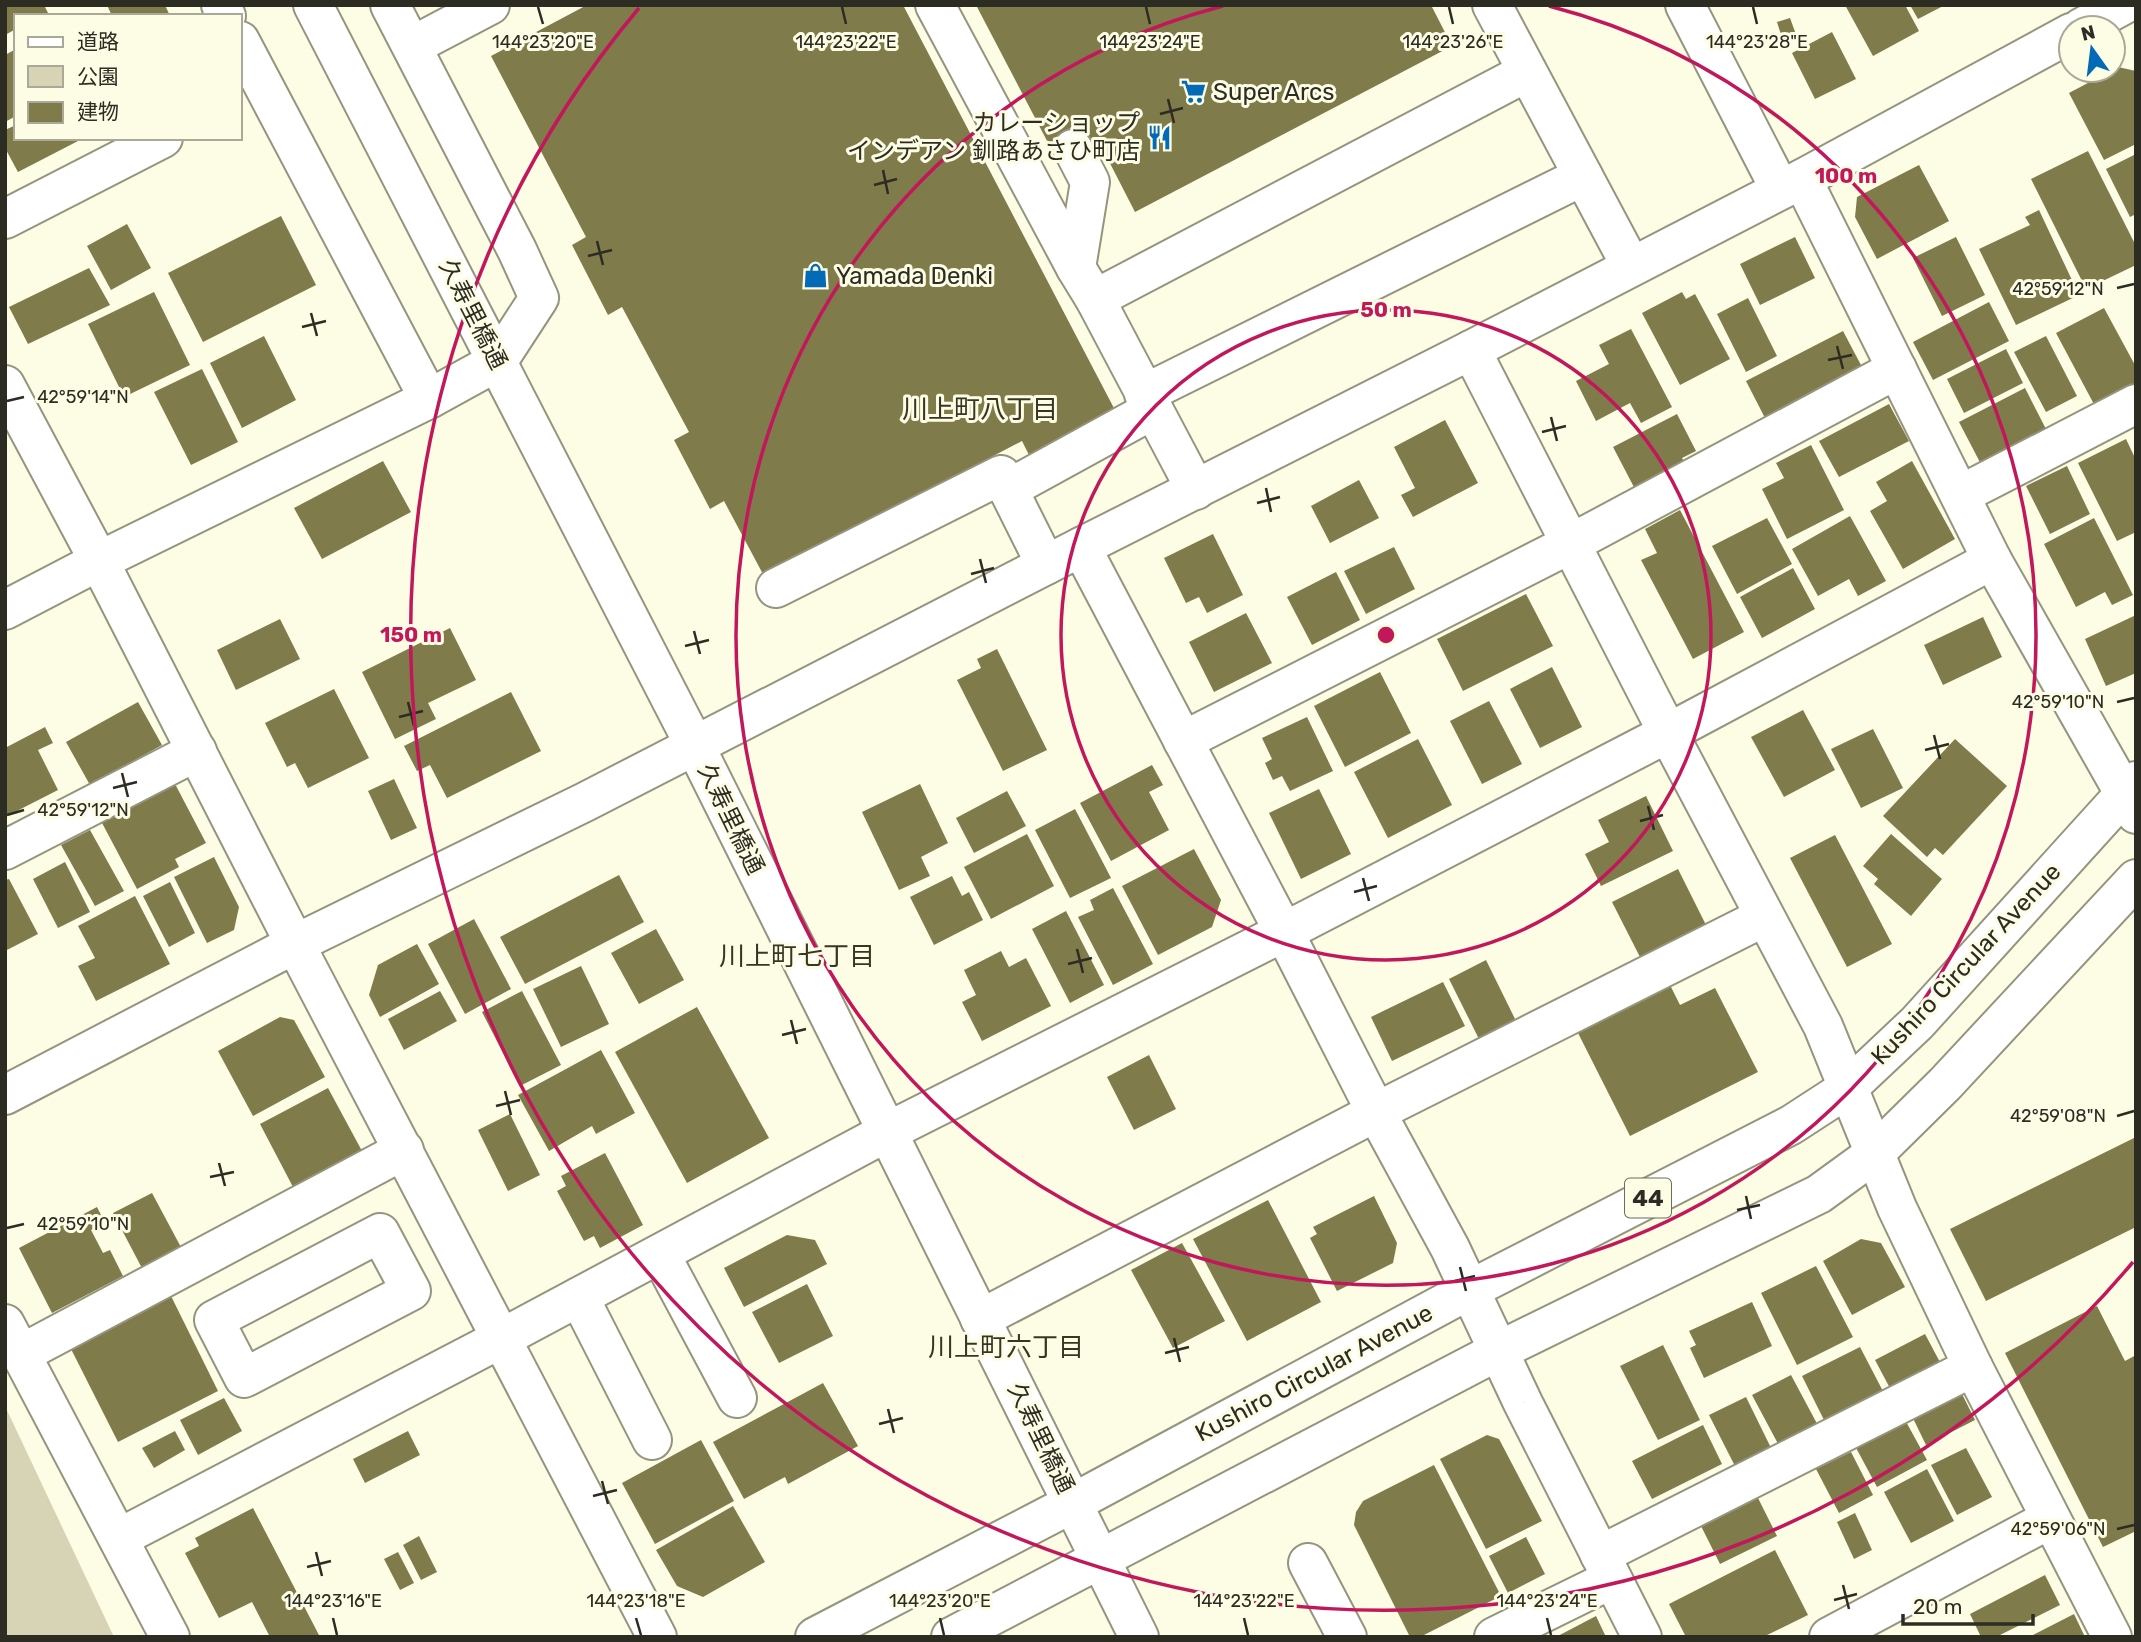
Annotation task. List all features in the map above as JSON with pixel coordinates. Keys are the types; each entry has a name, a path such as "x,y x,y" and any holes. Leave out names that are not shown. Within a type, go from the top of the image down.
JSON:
{"main road":[{"name":"久寿里橋通","path":"313,5 695,746 1139,1637"},
{"path":"5,610 99,561 429,400 498,361 539,298 517,250 390,5"},
{"path":"412,46 490,5"},
{"path":"935,5 1196,490"},
{"path":"1492,5 1631,266"},
{"path":"1685,5 1897,369 1992,561 2132,797"},
{"path":"2107,14 2123,5"},
{"path":"2133,5 2136,10"},
{"path":"5,1095 295,944 695,746 1471,350 1791,184 2057,41"},
{"path":"242,50 252,92 429,400"},
{"path":"1086,284 1527,72"},
{"path":"5,219 159,140"},
{"path":"1073,149 1090,182 1086,284"},
{"path":"1008,489 1148,402 1583,176"},
{"path":"1471,350 1764,918 1823,1026 1874,1154 1973,1367 2112,1637"},
{"path":"1183,741 1570,544 1897,369"},
{"path":"5,385 657,1637"},
{"path":"1960,495 2136,404"},
{"path":"776,587 1001,475 1046,565"},
{"path":"1081,547 1376,1112 1450,1248 1498,1352 1642,1637"},
{"path":"119,1538 502,1338 887,1132 1284,932 1992,561"},
{"path":"5,850 197,751"},
{"name":"Kushiro Circular Avenue","path":"815,1637 1073,1503 1469,1290 1791,1125 1848,1088 1917,1023 2132,797"},
{"path":"951,1637 1498,1352 1819,1194 1874,1154 1945,1084 2136,879"},
{"path":"980,1319 1376,1112 1764,918"},
{"path":"170,1637 13,1339 404,1150"},
{"path":"391,1254 443,1226"},
{"path":"380,1233 391,1254 411,1291 244,1378 214,1320 380,1233"},
{"path":"660,1254 737,1398"},
{"path":"579,1297 652,1440"},
{"path":"1494,1637 1606,1567 1973,1367"},
{"path":"1829,1637 2050,1519"},
{"path":"1308,1563 1347,1637"}],"green space":[{"path":"5,1406 114,1637 5,1637"}],"building":[{"path":"5,5 44,5 48,13 46,14 14,14 14,30 5,35"},
{"path":"107,5 165,5 169,14 111,14"},
{"name":"Yamada Denki","path":"587,5 903,5 1116,412 1030,457 1022,441 764,576 724,501 710,509 674,440 689,432 622,307 608,315 572,245 586,237 491,56"},
{"name":"Super Arcs","path":"976,5 1431,5 1452,46 1135,212 1097,138 1056,158"},
{"path":"1845,5 1905,5 1919,31 1873,56"},
{"path":"1910,5 1945,5 1918,19"},
{"path":"1790,18 1798,40 1784,44 1777,22"},
{"path":"1832,32 1856,79 1815,99 1792,53"},
{"path":"14,50 14,117 5,122 5,55"},
{"path":"2127,69 2136,71 2136,144 2104,160 2069,93 2086,84 2127,84"},
{"path":"14,126 14,140 78,141 18,172 5,148 5,130"},
{"path":"2088,151 2136,246 2136,265 2086,289 2031,179"},
{"path":"2136,154 2136,214 2130,217 2106,169"},
{"path":"1919,165 1949,221 1877,259 1855,217 1857,197"},
{"path":"2039,210 2079,295 2016,325 1979,249 2030,225 2025,217"},
{"path":"281,216 316,285 203,342 168,273"},
{"path":"127,224 151,268 111,290 87,246"},
{"path":"1795,237 1815,278 1760,305 1740,264"},
{"path":"1956,237 1985,295 1942,316 1913,258"},
{"path":"89,268 110,305 28,344 9,307"},
{"path":"154,292 190,365 124,397 88,324"},
{"path":"1682,292 1686,299 1695,294 1730,359 1680,385 1642,313"},
{"path":"1748,298 1777,356 1746,372 1717,314"},
{"path":"1989,302 2009,341 1933,380 1913,342"},
{"path":"2104,308 2136,367 2136,387 2096,408 2056,333"},
{"path":"1631,329 1672,407 1641,423 1630,403 1596,421 1576,381 1609,364 1599,345"},
{"path":"1843,331 1862,367 1765,418 1746,381"},
{"path":"264,336 296,400 242,428 210,363"},
{"path":"2046,336 2077,396 2046,412 2014,352"},
{"path":"2006,349 2023,383 1964,413 1947,379"},
{"path":"202,369 238,442 191,465 154,392"},
{"path":"2025,388 2050,437 1984,470 1959,422"},
{"path":"1889,404 1909,441 1839,477 1819,441"},
{"path":"1677,414 1696,451 1682,458 1686,465 1636,491 1613,447"},
{"path":"1445,420 1478,483 1413,517 1401,495 1415,488 1394,447"},
{"path":"2126,439 2136,460 2136,532 2117,541 2078,463"},
{"path":"1811,445 1844,510 1787,539 1762,489 1784,478 1776,463"},
{"path":"383,461 411,512 322,559 294,508"},
{"path":"1912,461 1955,539 1903,569 1870,511 1887,501 1876,482"},
{"path":"2067,466 2090,514 2050,534 2026,486"},
{"path":"1359,480 1379,518 1330,543 1311,506"},
{"path":"1680,510 1744,632 1693,659 1641,560 1657,553 1645,529"},
{"path":"1850,516 1886,581 1858,596 1849,579 1818,596 1792,549"},
{"path":"1767,518 1792,564 1737,594 1712,546"},
{"path":"2094,518 2133,595 2112,605 2105,592 2076,607 2044,544"},
{"path":"1213,534 1243,595 1207,613 1199,597 1186,603 1164,558"},
{"path":"1394,547 1415,589 1366,614 1344,571"},
{"path":"1793,568 1815,609 1762,638 1740,597"},
{"path":"1336,572 1360,620 1312,645 1287,597"},
{"path":"1526,594 1553,646 1463,691 1437,639"},
{"path":"1246,613 1272,663 1214,692 1189,642"},
{"path":"2136,615 2136,673 2106,686 2085,639"},
{"path":"1983,617 2002,657 1943,685 1924,645"},
{"path":"280,619 300,659 236,690 217,650"},
{"path":"450,628 476,680 428,703 436,719 395,739 362,672"},
{"path":"997,649 1047,750 1003,771 957,680 981,668 977,659"},
{"path":"1552,667 1582,727 1540,748 1510,689"},
{"path":"1380,672 1411,733 1345,767 1314,706"},
{"path":"334,689 369,758 308,788 295,763 287,767 265,723"},
{"path":"511,692 541,751 447,798 430,765 417,771 404,746"},
{"path":"1489,701 1522,764 1482,784 1450,721"},
{"path":"138,702 162,745 90,785 66,742"},
{"path":"1803,710 1835,770 1784,797 1751,737"},
{"path":"1307,717 1333,771 1290,791 1282,776 1273,780 1265,763 1272,759 1262,738"},
{"path":"45,727 53,743 38,750 58,790 5,817 5,748"},
{"path":"1873,729 1903,788 1861,808 1831,749"},
{"path":"1418,739 1452,805 1388,838 1354,772"},
{"path":"1955,739 2007,786 1943,855 1935,848 1927,857 1883,816"},
{"path":"1152,765 1163,785 1149,792 1169,830 1111,861 1080,803"},
{"path":"394,779 417,828 391,840 368,791"},
{"path":"174,782 206,843 175,859 179,867 137,889 101,821"},
{"path":"920,784 948,843 921,857 930,876 899,890 862,812"},
{"path":"1319,789 1351,854 1301,879 1269,813"},
{"path":"1007,791 1026,826 974,853 956,818"},
{"path":"1646,796 1673,851 1601,886 1585,854 1609,842 1598,820"},
{"path":"1075,809 1111,878 1070,898 1035,830"},
{"path":"90,830 124,891 95,906 61,845"},
{"path":"1027,834 1054,886 991,919 964,867"},
{"path":"1891,834 1942,879 1911,916 1874,884 1878,879 1863,866"},
{"path":"1835,835 1892,944 1847,967 1790,858"},
{"path":"1194,849 1221,900 1212,927 1158,955 1122,886"},
{"path":"214,857 239,907 234,930 207,943 174,877"},
{"path":"65,862 90,912 58,928 33,879"},
{"path":"1678,869 1706,925 1641,959 1612,902"},
{"path":"619,875 644,922 525,984 500,937"},
{"path":"952,876 962,896 969,892 983,920 934,945 910,897"},
{"path":"9,879 38,934 5,951 5,880"},
{"path":"170,882 195,933 169,947 143,896"},
{"path":"1113,888 1153,964 1113,985 1078,917 1094,910 1090,900"},
{"path":"135,896 170,964 96,1001 78,966 95,958 78,926"},
{"path":"1066,911 1104,985 1070,1003 1032,929"},
{"path":"474,919 511,989 465,1014 428,944"},
{"path":"656,929 684,980 639,1004 611,953"},
{"path":"417,944 439,984 380,1017 369,995 378,965"},
{"path":"1001,951 1009,967 1026,958 1051,1006 982,1041 962,1002 976,995 964,970"},
{"path":"1486,960 1516,1021 1479,1039 1449,979"},
{"path":"581,966 609,1024 561,1047 533,989"},
{"path":"1443,982 1465,1026 1392,1061 1371,1017"},
{"path":"1670,985 1680,1005 1715,988 1758,1072 1630,1136 1577,1031"},
{"path":"440,991 457,1021 404,1050 388,1019"},
{"path":"522,991 561,1065 520,1086 482,1012"},
{"path":"697,1007 769,1138 687,1183 615,1052"},
{"path":"280,1017 294,1020 325,1077 253,1116 218,1051"},
{"path":"601,1050 635,1113 596,1134 592,1126 549,1151 518,1095"},
{"path":"1149,1055 1176,1109 1134,1130 1107,1077"},
{"path":"328,1088 362,1151 293,1187 260,1124"},
{"path":"510,1114 540,1175 508,1191 478,1130"},
{"path":"2136,1137 2136,1227 1986,1301 1950,1229"},
{"path":"605,1153 643,1225 600,1248 594,1236 584,1241 557,1191 566,1186 561,1176"},
{"path":"152,1193 183,1251 144,1272 113,1213"},
{"path":"1374,1196 1397,1243 1393,1263 1337,1291 1310,1238 1317,1234 1313,1227"},
{"path":"1268,1200 1321,1302 1247,1341 1193,1239"},
{"path":"97,1207 105,1223 91,1230 103,1253 110,1250 123,1276 52,1313 19,1248"},
{"path":"787,1235 815,1240 827,1264 744,1307 724,1268"},
{"path":"1861,1239 1881,1243 1905,1287 1852,1315 1823,1261"},
{"path":"1182,1243 1225,1321 1173,1348 1131,1270"},
{"path":"1816,1266 1853,1337 1797,1365 1761,1293"},
{"path":"807,1284 833,1336 779,1363 752,1312"},
{"path":"171,1296 218,1391 118,1442 70,1347"},
{"path":"1752,1302 1772,1346 1704,1378 1690,1348 1696,1345 1689,1331"},
{"path":"2097,1306 2125,1361 2136,1355 2136,1531 2103,1547 2005,1353"},
{"path":"1925,1334 1942,1366 1892,1392 1875,1360"},
{"path":"1663,1345 1700,1420 1658,1440 1620,1366"},
{"path":"1860,1347 1886,1397 1827,1426 1802,1376"},
{"path":"1791,1375 1822,1433 1783,1453 1752,1395"},
{"path":"823,1383 858,1446 788,1484 785,1477 744,1499 713,1442"},
{"path":"1959,1388 1975,1420 1926,1445 1910,1412"},
{"path":"1746,1397 1774,1454 1738,1472 1709,1415"},
{"path":"224,1398 242,1431 198,1455 180,1420"},
{"path":"1904,1418 1927,1460 1877,1487 1854,1444"},
{"path":"1703,1425 1722,1464 1652,1499 1632,1461"},
{"path":"175,1431 185,1450 154,1468 142,1448"},
{"path":"408,1431 420,1455 365,1483 353,1459"},
{"path":"1487,1435 1499,1439 1542,1521 1486,1549 1440,1459"},
{"path":"701,1440 734,1501 655,1544 622,1483"},
{"path":"1966,1448 1992,1497 1957,1515 1931,1465"},
{"path":"1851,1452 1873,1495 1839,1513 1816,1469"},
{"path":"1434,1465 1501,1596 1420,1637 1410,1637 1354,1525 1356,1512 1363,1501"},
{"path":"1927,1469 1954,1521 1911,1543 1884,1492"},
{"path":"1755,1492 1777,1536 1720,1564 1698,1520"},
{"path":"733,1506 765,1562 703,1597 677,1586 656,1550"},
{"path":"253,1508 320,1637 270,1637 252,1602 219,1618 185,1553 199,1546 195,1538"},
{"path":"1855,1513 1872,1550 1854,1559 1837,1522"},
{"path":"419,1536 437,1572 421,1580 403,1545"},
{"path":"1526,1537 1545,1574 1508,1593 1489,1556"},
{"path":"1775,1550 1808,1615 1763,1637 1686,1637 1669,1604"},
{"path":"398,1552 414,1583 400,1590 384,1559"},
{"path":"2045,1575 2060,1605 1996,1637 1981,1637 1970,1614"},
{"path":"2074,1614 2085,1637 2029,1637"},
{"path":"1596,1616 1606,1637 1556,1637"}],"place":[{"name":"Super Arcs","path":"1193,92"},
{"name":"カレーショップ インデアン 釧路あさひ町店","path":"1160,137"},
{"name":"Yamada Denki","path":"816,276"}],"district":[{"name":"川上町八丁目","path":"980,409"},
{"name":"川上町七丁目","path":"797,956"},
{"name":"川上町六丁目","path":"1006,1347"}]}
